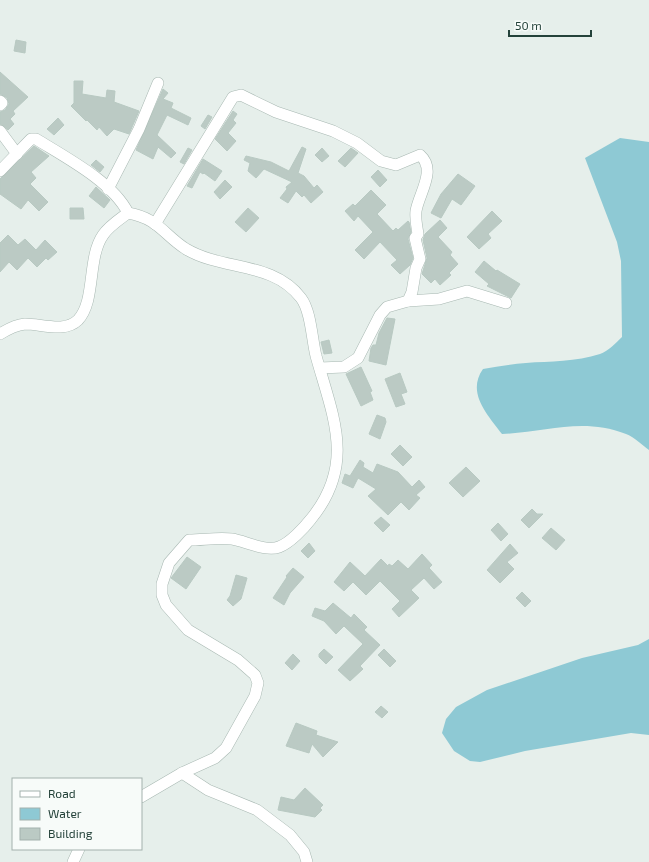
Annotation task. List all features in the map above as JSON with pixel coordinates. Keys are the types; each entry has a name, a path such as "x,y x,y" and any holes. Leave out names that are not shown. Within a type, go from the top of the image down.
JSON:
{"street":[{"path":"108,189 139,129 158,83"},
{"path":"156,224 234,97 241,95 276,112 333,131 357,143 382,161 396,165 420,155 423,158 427,165 427,173 416,212 418,234 415,238 420,259 416,268 412,292 408,301"},
{"path":"0,101 2,103 0,105"},
{"path":"0,131 17,154"},
{"path":"0,171 31,139 36,139 61,153 87,171 122,201 128,213"},
{"path":"128,213 141,215 156,224 186,249 219,262 270,274 287,283 302,299 334,415 338,456 333,482 323,504 303,530 279,547 253,546 232,539 190,540 169,563 162,584 162,595 166,605 188,630 238,660 255,675 258,683 255,696 226,748 215,758 182,773 142,796"},
{"path":"0,334 13,326 25,324 56,327 67,326 78,320 86,304 93,264 103,235 128,213"},
{"path":"320,368 344,367 358,358 380,315 388,307 408,301 439,299 468,291 506,303"},
{"path":"182,773 208,790 257,810 290,835 304,852 307,862"},
{"path":"73,862 79,850"}],"water":[{"path":"620,138 649,142 649,450 629,435 610,429 595,427 564,427 502,434 485,411 478,395 478,378 483,369 515,364 572,360 591,357 606,351 622,337 621,261 617,242 585,158"},
{"path":"649,639 649,735 631,733 525,751 480,762 470,761 454,751 442,733 446,719 456,707 487,690 582,658 638,645"}],"building":[{"path":"16,40 26,42 25,53 14,51"},
{"path":"0,72 28,97 13,111 15,114 10,119 14,124 8,130 0,124 0,112 5,110 9,104 7,98 0,94"},
{"path":"74,81 83,81 82,94 106,98 107,90 115,91 114,102 139,111 129,134 114,129 107,136 99,127 97,130 87,120 86,121 71,106 74,103"},
{"path":"163,89 168,93 163,99 173,103 171,108 191,118 188,125 167,115 157,135 176,153 171,158 158,147 153,159 136,150"},
{"path":"233,111 237,114 233,120 236,123 228,133 236,141 227,151 215,139"},
{"path":"208,115 212,117 205,129 201,126"},
{"path":"58,118 64,125 54,135 47,129"},
{"path":"34,146 49,156 31,172 36,178 30,184 48,202 39,211 28,200 21,209 0,194 0,179"},
{"path":"302,147 306,149 298,173 304,176 314,188 317,185 323,192 311,203 304,195 302,197 296,191 288,203 280,198 287,189 286,187 292,182 264,169 256,178 248,171 250,163 244,160 246,156 271,162 289,171"},
{"path":"188,148 192,150 184,164 180,162"},
{"path":"322,148 329,156 322,162 315,155"},
{"path":"351,148 358,153 345,167 338,161"},
{"path":"203,159 222,171 215,181 204,173 203,174 200,172 192,188 187,186"},
{"path":"96,160 104,167 100,172 91,165"},
{"path":"378,170 387,180 380,187 371,177"},
{"path":"458,174 475,186 461,205 452,199 441,218 431,213 441,194"},
{"path":"225,180 232,187 220,199 214,192"},
{"path":"96,187 110,200 104,208 89,196"},
{"path":"371,190 386,205 377,214 393,231 396,228 398,230 408,221 409,222 411,232 408,239 413,258 410,265 400,274 391,265 397,260 380,242 364,259 355,250 373,232 358,216 354,221 345,211 353,204 355,206"},
{"path":"70,208 83,208 84,219 70,219"},
{"path":"248,208 259,218 246,232 235,222"},
{"path":"492,211 502,221 488,234 491,238 479,249 467,237"},
{"path":"440,220 447,228 438,237 452,252 450,255 458,264 449,273 451,275 440,285 435,279 431,283 422,274 427,258 423,240 425,234"},
{"path":"8,235 18,245 25,239 36,250 45,240 57,252 48,260 46,258 37,267 28,258 17,270 9,262 0,272 0,243"},
{"path":"484,261 496,271 497,270 520,284 511,298 487,286 489,284 475,272"},
{"path":"387,318 395,319 386,365 369,361 371,348 373,345 376,345 379,333"},
{"path":"329,340 332,353 324,354 321,342"},
{"path":"361,367 372,391 370,392 373,400 361,406 346,374"},
{"path":"400,373 407,392 401,394 405,404 396,407 385,379"},
{"path":"377,415 385,418 386,422 380,439 369,434"},
{"path":"400,445 412,457 403,466 391,454"},
{"path":"360,460 364,463 363,467 373,473 377,464 398,472 412,487 419,480 425,487 416,495 420,498 409,510 401,502 388,515 368,496 376,489 358,478 353,488 342,483 345,474 350,476"},
{"path":"466,467 480,481 463,497 449,483"},
{"path":"532,509 537,514 543,514 529,528 521,520"},
{"path":"381,517 390,525 383,532 374,523"},
{"path":"498,523 508,534 501,541 491,530"},
{"path":"551,528 565,540 556,550 542,538"},
{"path":"309,543 315,551 308,558 301,551"},
{"path":"510,544 518,553 507,562 514,569 500,583 487,570"},
{"path":"422,554 432,565 429,568 442,582 434,589 424,578 411,590 419,598 399,617 392,609 400,601 380,581 366,595 353,582 344,591 334,582 350,562 365,576 381,559 388,566 389,564 392,566 398,560 408,569"},
{"path":"187,557 201,567 186,589 171,578"},
{"path":"293,568 304,577 290,593 284,605 273,598 287,577 286,576"},
{"path":"236,575 247,578 241,599 233,606 227,600 230,596"},
{"path":"522,592 531,601 525,607 516,598"},
{"path":"333,603 351,618 354,614 367,627 364,630 380,645 360,666 363,669 350,681 338,670 363,644 344,626 336,634 324,621 312,616 315,608 325,611"},
{"path":"324,649 333,657 326,664 319,657 319,654"},
{"path":"384,649 396,661 390,667 378,655"},
{"path":"293,654 300,661 292,670 285,663"},
{"path":"381,706 388,712 382,718 375,712"},
{"path":"296,723 317,731 316,735 338,742 323,757 312,744 309,753 286,746"},
{"path":"305,788 323,805 320,808 322,810 315,817 278,810 281,797 294,800"}]}
